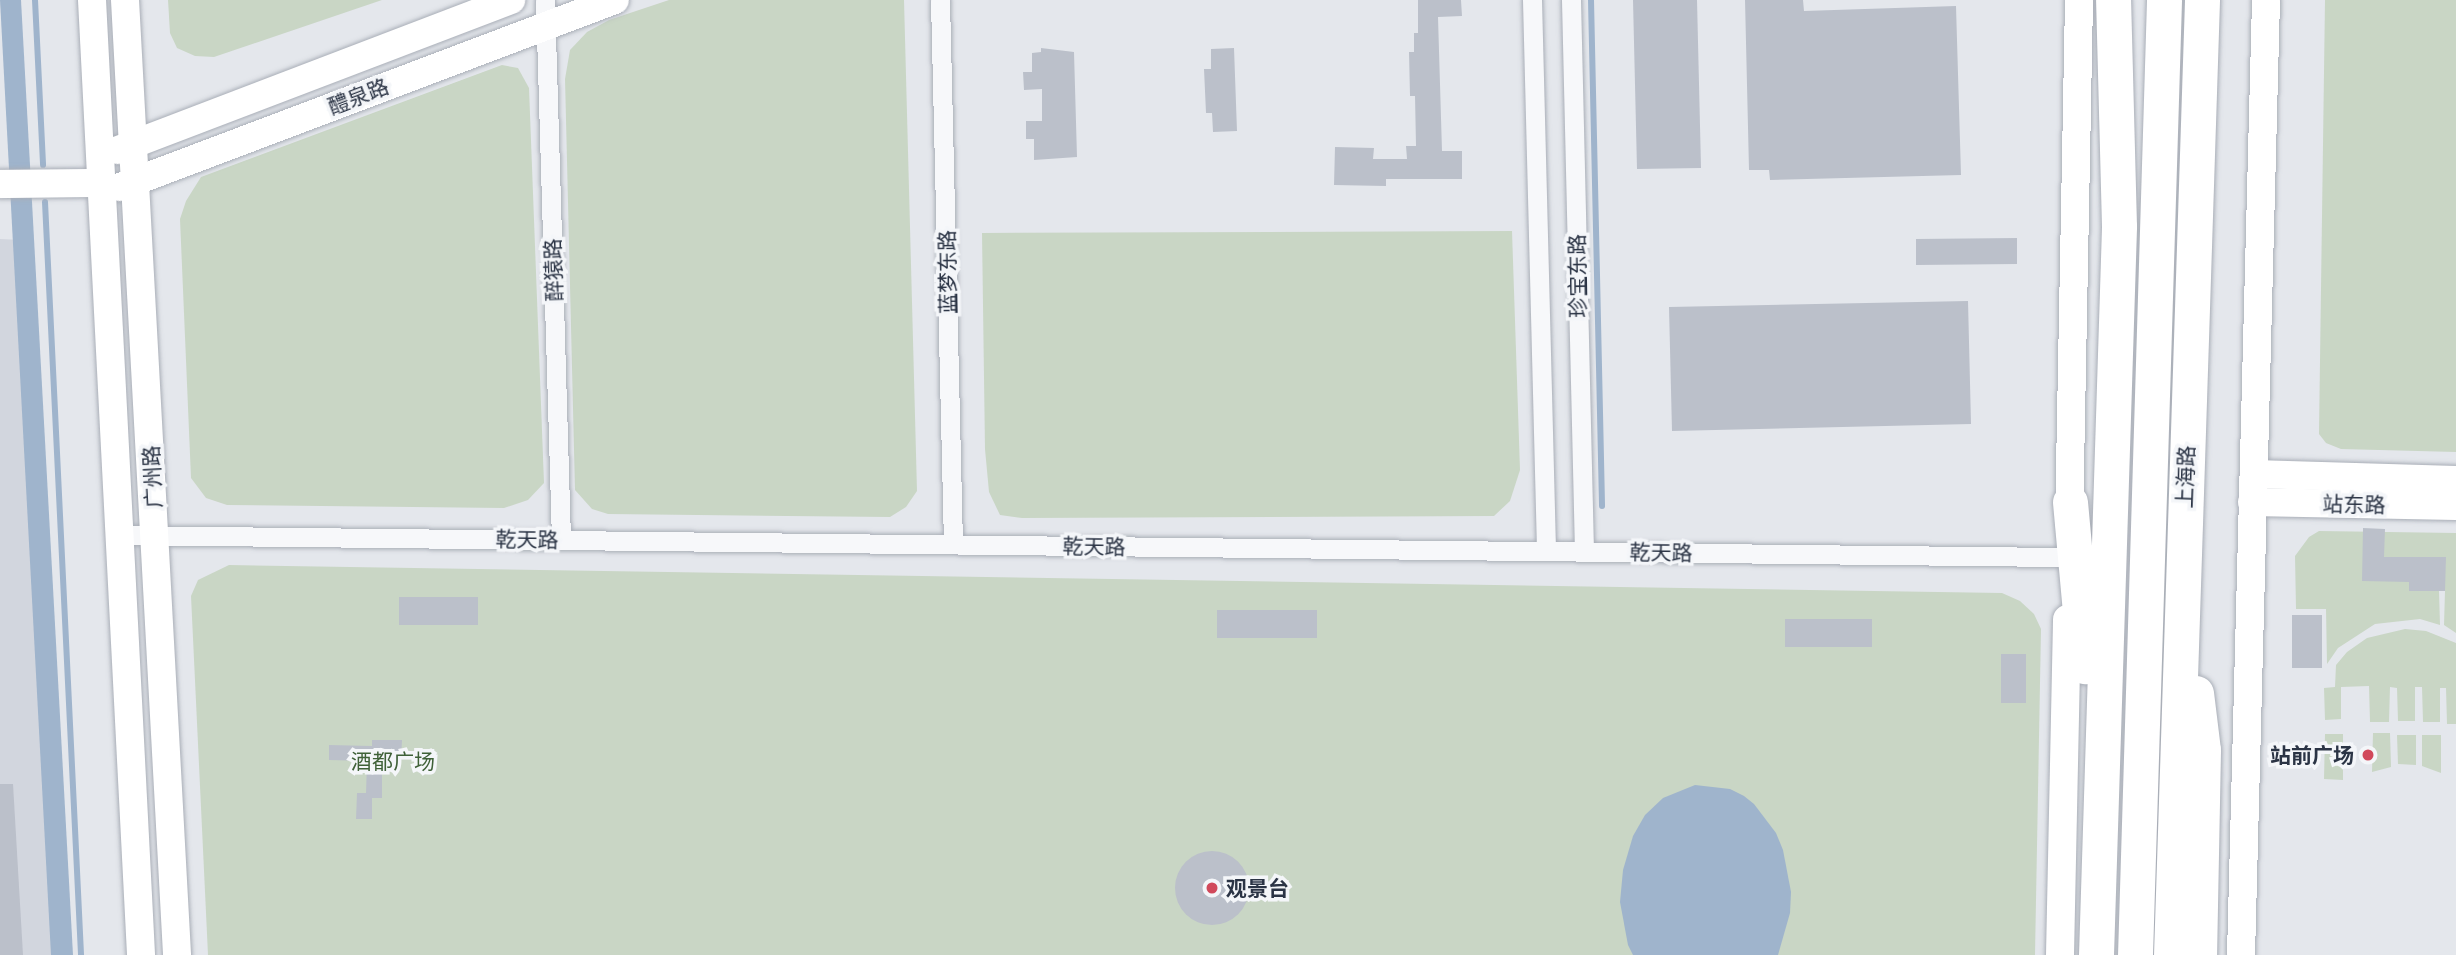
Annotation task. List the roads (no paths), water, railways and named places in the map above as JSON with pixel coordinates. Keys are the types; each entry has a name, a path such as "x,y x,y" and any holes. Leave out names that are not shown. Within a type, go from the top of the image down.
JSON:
{"highway":[{"path":"2096,955 2119,226 2113,0"},
{"name":"上海路","path":"2136,955 2164,0"},
{"name":"上海路","path":"2171,955 2202,0"},
{"path":"2070,502 2086,650 2084,808 2098,909"},
{"path":"2182,559 2203,750 2199,955"}],"main road":[{"name":"广州路","path":"92,0 141,955"},
{"name":"广州路","path":"125,0 177,955"},
{"name":"醴泉路","path":"101,178 134,144 511,0"},
{"name":"醴泉路","path":"0,184 101,178 136,181 545,12 615,0"},
{"path":"2060,955 2079,0"},
{"path":"2241,955 2266,0"},
{"name":"站东路","path":"2254,474 2456,480"},
{"name":"站东路","path":"2252,502 2456,506"}],"street":[{"name":"蓝梦东路","path":"940,0 953,544"},
{"name":"珍宝东路","path":"1532,0 1546,551"},
{"name":"珍宝东路","path":"1571,0 1584,551"},
{"name":"醉猿路","path":"545,12 561,540"},
{"name":"乾天路","path":"120,534 2068,557"}],"water":[{"path":"0,0 21,0 73,955 51,955"},
{"path":"1695,785 1730,789 1744,796 1754,804 1776,833 1783,850 1791,892 1790,913 1778,955 1633,955 1628,945 1620,902 1623,870 1633,836 1645,815 1663,798"}],"waterway":[{"path":"35,0 43,165"},
{"path":"1591,0 1602,506"},
{"path":"45,202 81,955"}],"place":[{"name":"站前广场","path":"2368,755"},
{"name":"观景台","path":"1212,888"}],"park label":[{"name":"酒都广场","path":"393,761"}]}
